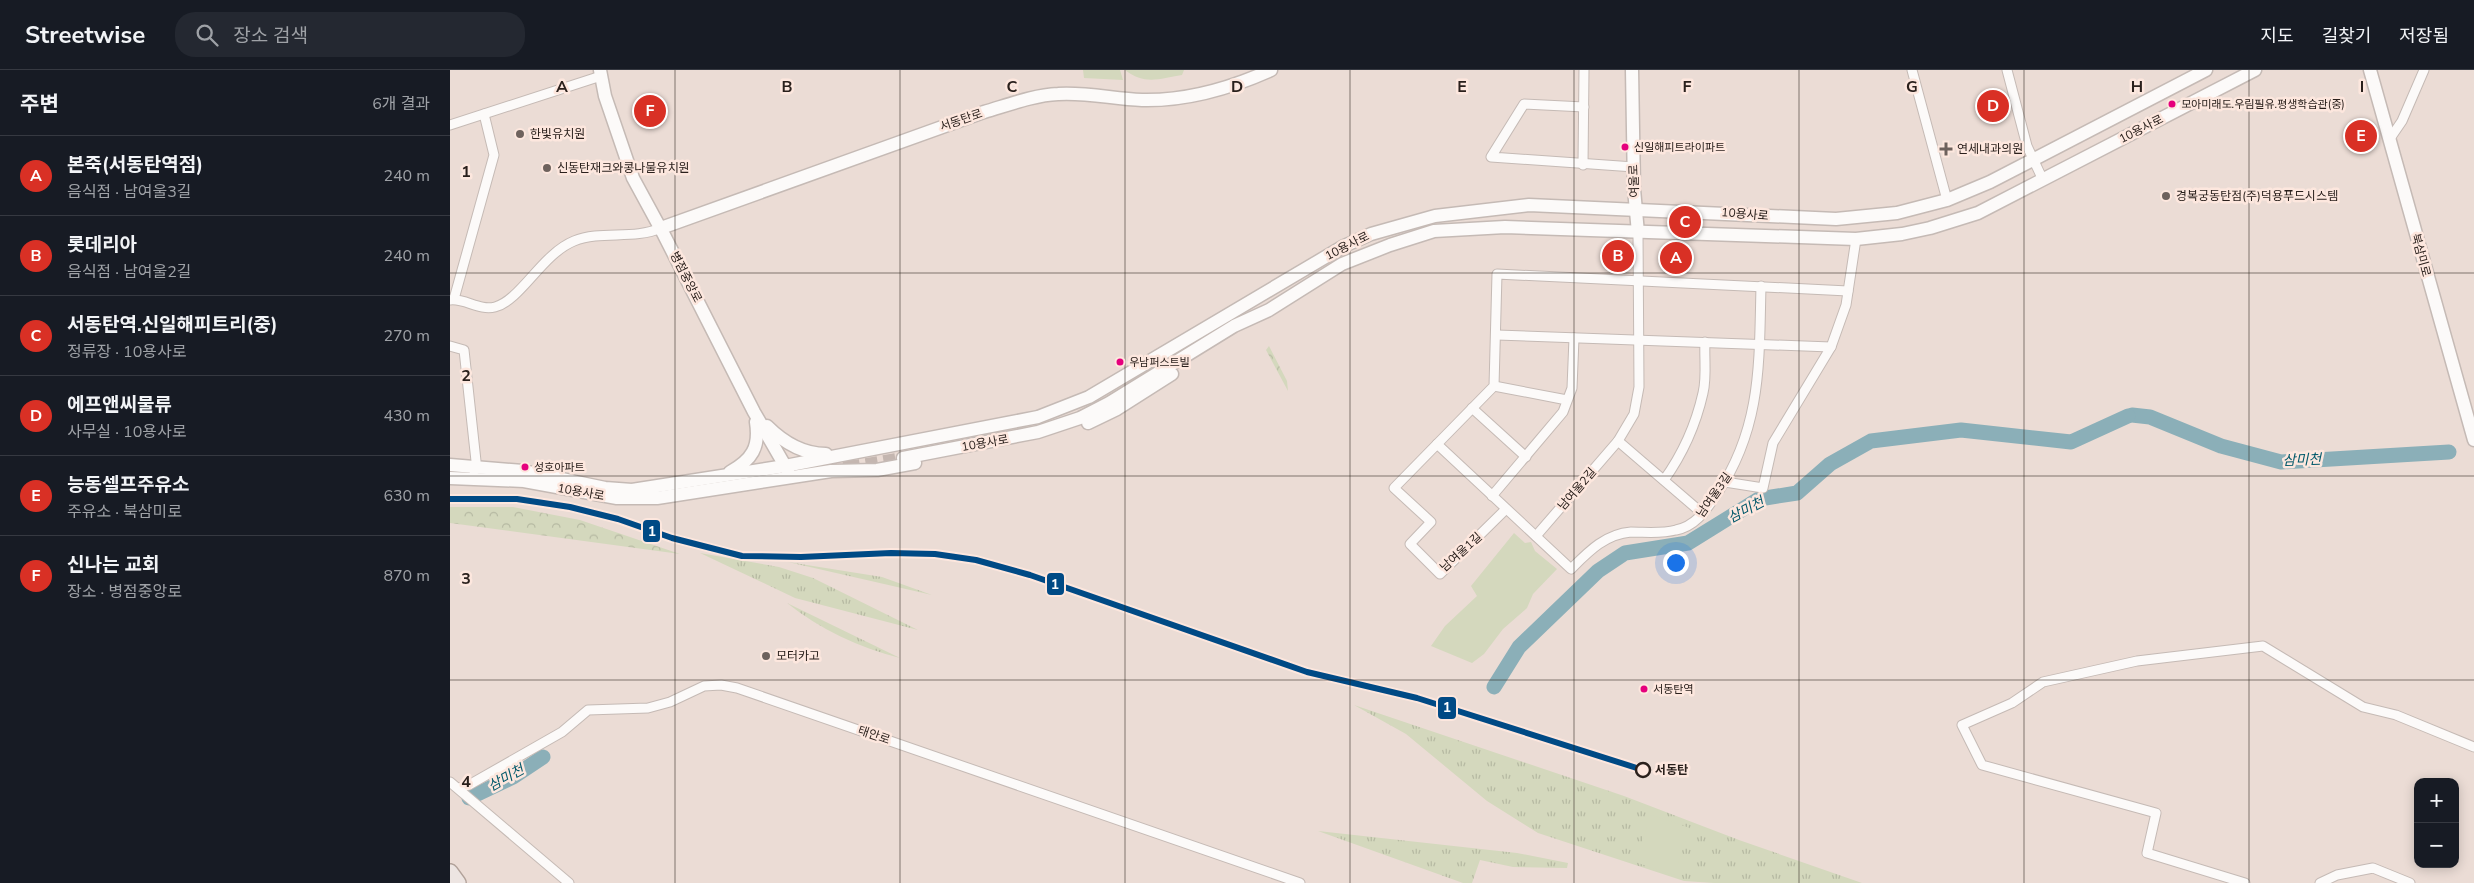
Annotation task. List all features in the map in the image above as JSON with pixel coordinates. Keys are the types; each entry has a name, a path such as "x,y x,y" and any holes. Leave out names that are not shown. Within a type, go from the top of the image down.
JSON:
{"main road":[{"path":"450,872 458,883"}],"street":[{"name":"서동탄로","path":"661,228 984,112 1039,97 1074,93 1143,100 1169,98 1220,90 1271,70"},
{"path":"1584,70 1584,165"},
{"name":"여울로","path":"1632,70 1634,167 1638,232"},
{"path":"1912,70 1947,200"},
{"path":"2007,70 2027,146 2043,180"},
{"name":"10용사로","path":"450,465 474,472 596,495 629,498 682,495 788,472 846,453 1012,423 1064,408 1089,397 1226,314 1244,306 1344,246 1400,224 1444,215 1529,205 1836,219 1897,213 1947,200 1990,182 2206,70"},
{"name":"10용사로","path":"450,478 474,472 523,471 605,488 632,490 706,479 788,472 877,470 1024,444 1086,424 1117,410 1238,332 1252,320 1342,264 1390,245 1434,231 1504,227 1856,239 1902,234 1956,221 1999,203 2255,70"},
{"name":"북삼미로","path":"2370,70 2474,440"},
{"path":"2389,140 2402,121 2424,70"},
{"name":"병점중앙로","path":"600,73 616,133 633,178 661,228 754,412 788,472"},
{"path":"450,125 600,73"},
{"path":"1584,107 1524,104 1491,157 1634,167"},
{"path":"484,114 494,155 452,300 482,308 494,307 513,295 544,261 561,247 576,240 594,236 642,235 661,228"},
{"name":"남여울2길","path":"1536,536 1618,441 1634,414 1637,402 1639,340 1638,232"},
{"path":"1725,482 1763,488 1773,443 1831,347 1846,305 1856,239"},
{"path":"1567,400 1494,386 1497,335 1497,274 1848,291"},
{"name":"남여울3길","path":"1536,536 1571,569 1602,540 1630,532 1676,530 1691,524 1703,514 1725,482 1745,443 1755,402 1761,286"},
{"name":"10용사로","path":"1244,306 1230,320 1080,412 1038,427 902,455 1031,434 1080,418 1110,403 1234,326 1252,320"},
{"path":"1497,335 1831,347"},
{"path":"1492,496 1563,412 1572,388 1574,338"},
{"path":"1664,480 1675,464 1690,433 1704,391 1705,342"},
{"path":"450,346 464,350 474,472"},
{"name":"남여울1길","path":"1494,386 1394,488 1431,522 1410,544 1440,574 1506,509"},
{"path":"1472,408 1526,457"},
{"path":"754,412 778,437 794,447 816,454 846,453"},
{"path":"706,479 731,472 742,466 753,452 758,437 754,412"},
{"path":"1618,441 1703,514"},
{"path":"1437,444 1536,536"},
{"path":"874,448 869,458 877,470"},
{"path":"2246,883 2147,853 2156,813 1982,765 1962,726 2012,703 2043,682 2137,661 2263,646 2363,707 2396,715 2474,747"},
{"name":"태안로","path":"459,788 469,785 562,732 588,710 648,708 670,702 704,686 721,685 737,688 1300,883"},
{"path":"450,782 569,883"},
{"path":"2320,883 2337,875 2373,868 2410,883"}],"green space":[{"path":"1083,70 1120,70 1123,80 1084,78"},
{"path":"1125,70 1184,70 1182,75 1152,80 1139,78"},
{"path":"1269,346 1287,381 1288,391 1266,350"},
{"path":"450,507 513,507 580,520 680,554 450,523"},
{"path":"1514,533 1525,543 1531,542 1535,551 1557,569 1533,594 1527,608 1503,629 1484,654 1472,663 1431,646 1445,626 1477,596 1471,586"},
{"path":"700,553 779,567 813,578 918,630 795,598"},
{"path":"788,562 882,577 932,595"},
{"path":"787,603 900,658 870,649 840,636 813,621"},
{"path":"1354,705 1624,796 1739,840 1862,883 1714,883 1684,881 1538,833 1487,801 1406,734"},
{"path":"1651,815 1690,828 1674,875 1635,862"},
{"path":"1318,831 1517,853 1568,863 1567,868 1513,867 1480,860 1472,883 1463,883"}],"waterway":[{"name":"삼미천","path":"2132,415 2150,417 2221,446 2281,462 2449,452"},
{"name":"삼미천","path":"1494,687 1519,647 1598,571 1625,553 1688,543 1759,499 1797,493 1830,464 1871,441 1961,430 2071,442 2128,416"},
{"name":"삼미천","path":"469,798 513,777 543,757"}],"tunnel":[{"path":"848,467 903,458"},
{"path":"807,467 857,460"}],"transit line":[{"name":"1","path":"450,499 517,499 570,507 618,519 672,538 742,556 801,557 891,553 935,554 976,560 1030,575 1307,672 1417,698 1643,770"}],"place":[{"name":"모아미래도.우림필유.평생학습관(중)","path":"2172,104"},
{"name":"에프앤씨물류","path":"1993,106"},
{"name":"신나는 교회","path":"650,111"},
{"name":"한빛유치원","path":"520,134"},
{"name":"능동셀프주유소","path":"2361,136"},
{"name":"신일해피트라이파트","path":"1625,147"},
{"name":"연세내과의원","path":"1946,149"},
{"name":"신동탄재크와콩나물유치원","path":"547,168"},
{"name":"경복궁동탄점(주)덕용푸드시스템","path":"2166,196"},
{"name":"서동탄역.신일해피트리(중)","path":"1685,222"},
{"name":"롯데리아","path":"1618,256"},
{"name":"본죽(서동탄역점)","path":"1676,258"},
{"name":"우남퍼스트빌","path":"1120,362"},
{"name":"성호아파트","path":"525,467"},
{"name":"모터카고","path":"766,656"},
{"name":"서동탄역","path":"1644,689"},
{"name":"서동탄","path":"1643,770"}]}
